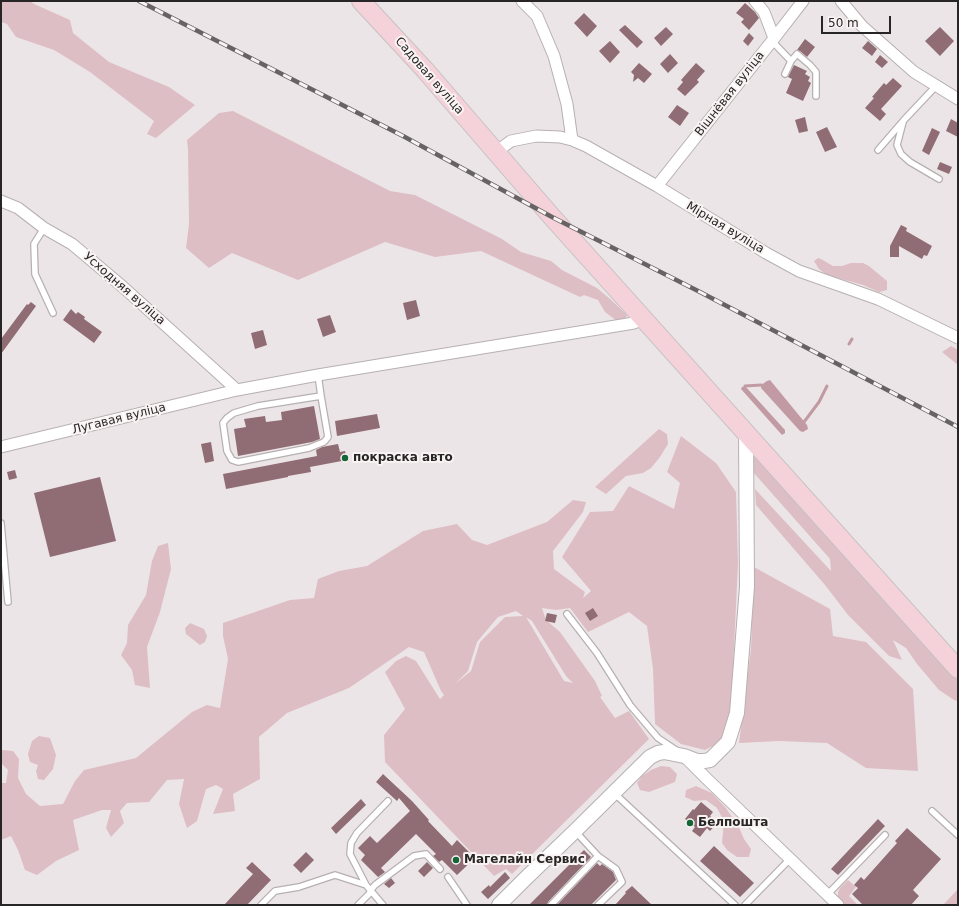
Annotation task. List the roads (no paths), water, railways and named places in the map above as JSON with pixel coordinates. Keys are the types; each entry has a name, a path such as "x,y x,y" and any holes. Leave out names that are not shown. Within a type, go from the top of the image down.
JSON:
{"main road":[{"name":"Садовая вуліца","path":"362,1 425,70 552,217 958,669"}],"street":[{"path":"522,1 537,16 554,56 567,104 572,140"},
{"path":"755,1 764,12 773,40"},
{"name":"Вішнёвая вуліца","path":"657,186 803,1"},
{"path":"841,1 862,26 914,72 958,99"},
{"name":"Мірная вуліца","path":"496,152 511,141 536,136 560,137 572,140 586,146 657,186 766,253 799,271 878,300 958,338"},
{"name":"Усходняя вуліца","path":"1,201 18,208 44,228 72,244 123,287 237,390"},
{"name":"Лугавая вуліца","path":"1,447 237,390 318,374 634,323 644,319"},
{"path":"499,905 650,757 664,752 684,756 697,761 710,760 728,742 737,713 747,587 746,432"},
{"path":"684,756 838,905"},
{"path":"708,779 710,760"}],"lane":[{"path":"773,40 791,61"},
{"path":"785,74 791,61 797,54 810,64 816,72 816,96"},
{"path":"878,150 936,86"},
{"path":"904,120 897,145 901,154 910,162 939,179"},
{"path":"44,228 34,244 35,274 53,313"},
{"path":"318,374 328,437 324,442 309,448 238,462 232,460 227,451 223,423 227,418 234,413 258,406 321,396"},
{"path":"1,522 8,602"},
{"path":"567,614 597,653 630,705 658,738 684,756"},
{"path":"614,792 735,905"},
{"path":"383,905 366,885 350,854 351,843 357,833 388,801"},
{"path":"932,811 958,835"},
{"path":"575,831 598,856 616,868 622,882 598,905"},
{"path":"827,895 885,835"},
{"path":"358,905 375,885 414,856 426,854 440,869"},
{"path":"551,905 598,856"},
{"path":"745,905 790,859"},
{"path":"261,905 274,892 300,887 336,875 366,885"},
{"path":"448,878 467,905"}],"waterway":[{"path":"849,344 852,339"},
{"path":"745,386 761,385"},
{"path":"804,422 819,402 827,386"}],"railway":[{"path":"139,1 403,136 552,217 700,292 958,427"}],"place":[{"name":"покраска авто","path":"345,458"},
{"name":"Белпошта","path":"690,823"},
{"name":"Магелайн Сервис","path":"456,860"}]}
